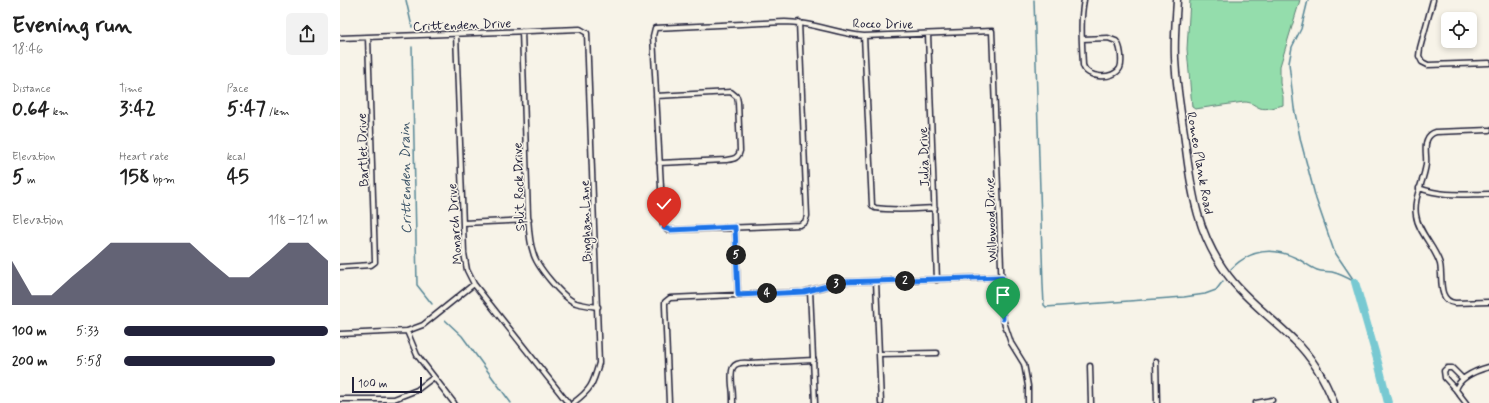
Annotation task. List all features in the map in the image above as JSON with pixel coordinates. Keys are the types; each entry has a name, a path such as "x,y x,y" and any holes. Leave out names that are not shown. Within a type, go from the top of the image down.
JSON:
{"main road":[{"name":"Romeo Plank Road","path":"1177,0 1174,42 1176,71 1190,181 1199,221 1214,255 1229,278 1247,298 1301,348 1321,376 1334,403"}],"street":[{"path":"1082,39 1112,38 1116,41 1120,48 1121,63 1118,71 1113,75 1092,75 1086,71 1084,67 1082,39 1082,13 1084,0"},
{"path":"1433,0 1420,48 1419,56 1422,62 1428,65 1489,62"},
{"path":"659,162 726,160 736,158 740,151 738,99 735,94 728,92 656,96 659,162 662,222 664,228 671,230 800,225 805,222 807,216 799,22"},
{"name":"Rocco Drive","path":"656,96 653,36 655,28 799,22 864,36 992,31"},
{"name":"Crittenden Drive","path":"340,38 585,30"},
{"name":"Bingham Lane","path":"573,403 586,394 591,386 599,363 588,33 585,30"},
{"name":"Split Rock Drive","path":"522,31 531,244 536,261 565,296 576,303 598,307"},
{"name":"Willowood Drive","path":"992,31 1003,319 1011,343 1024,364 1028,386 1028,403"},
{"name":"Monarch Drive","path":"456,34 464,253 467,270 474,284 568,403"},
{"name":"Julia Drive","path":"928,34 937,280"},
{"path":"864,36 871,199 875,208 881,209 902,210 934,208"},
{"name":"Bartlet Drive","path":"340,267 371,265 375,262 368,37"},
{"path":"1489,130 1436,132 1429,137 1426,142 1425,170 1415,204 1416,218 1438,258 1441,269 1442,292 1445,299 1451,303 1489,302"},
{"path":"1419,188 1437,194 1446,195 1489,194"},
{"path":"463,223 529,220"},
{"path":"735,227 738,295"},
{"path":"669,403 665,302 670,298 810,290 842,282 1002,277"},
{"path":"876,281 880,403"},
{"path":"340,334 407,331 422,325 474,284"},
{"path":"810,290 816,403"},
{"path":"407,331 417,355 454,403"},
{"path":"879,354 937,353"},
{"path":"733,403 731,373 732,367 736,364 742,362 814,360"},
{"path":"1156,361 1157,403"},
{"path":"1090,366 1091,403"},
{"path":"1456,390 1459,383 1463,379 1476,371 1489,367"},
{"path":"1463,379 1452,368 1447,368 1444,370 1445,378 1466,403"},
{"path":"340,399 394,399 417,390 434,376"},
{"path":"1256,403 1272,400"}],"green space":[{"path":"1190,0 1300,0 1280,66 1280,83 1283,105 1262,109 1251,103 1244,102 1195,109 1192,107 1187,49"}],"waterway":[{"name":"Crittenden Drain","path":"406,0 412,27"},
{"path":"1034,0 1044,305 1046,307 1184,297 1205,294 1216,290 1223,281"},
{"path":"1308,0 1301,29 1292,47 1289,63 1294,108 1316,199 1334,251 1355,282"},
{"name":"Crittenden Drain","path":"412,47 417,285 432,304"},
{"path":"1231,269 1253,254 1269,251 1287,254 1317,270 1335,273 1355,282"},
{"path":"1355,282 1388,403"},
{"name":"Crittenden Drain","path":"445,320 462,336 511,403"}],"route":[{"path":"664,228 666,230 671,230 735,227 738,295 804,292 842,282 1002,277 1003,319"}]}
